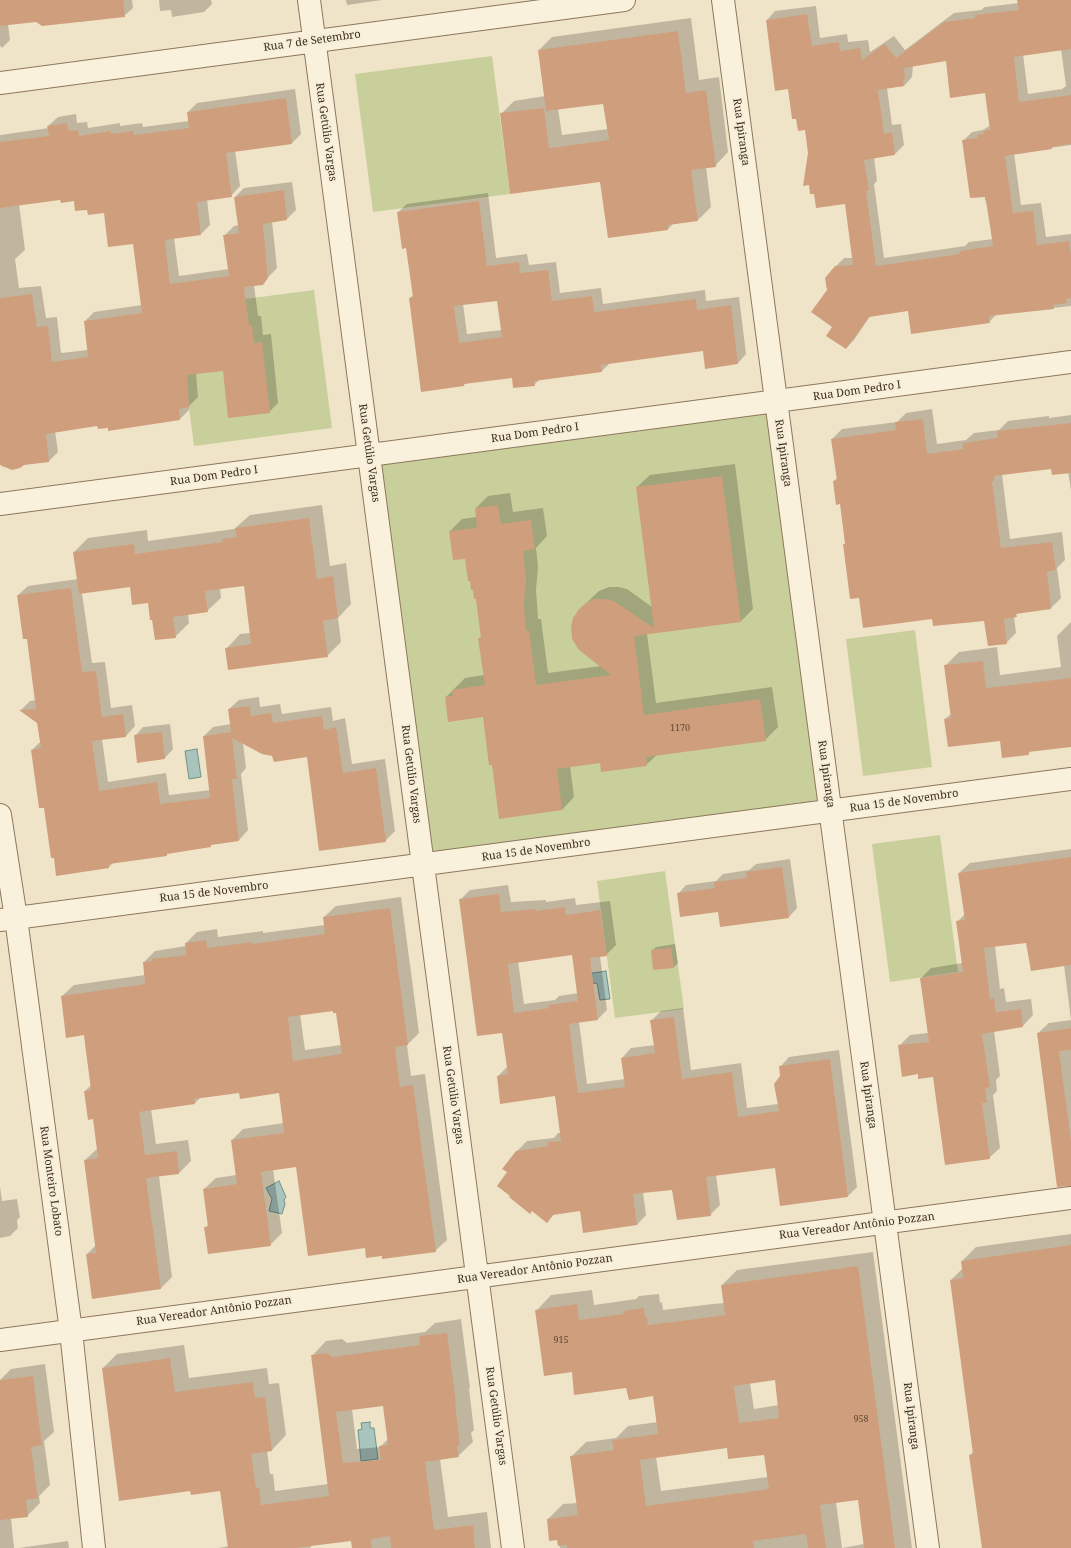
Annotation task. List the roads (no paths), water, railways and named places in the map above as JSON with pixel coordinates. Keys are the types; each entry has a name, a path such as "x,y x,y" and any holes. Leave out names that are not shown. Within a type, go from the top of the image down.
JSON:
{"street":[{"name":"Rua Getúlio Vargas","path":"309,0 513,1548"},
{"name":"Rua 7 de Setembro","path":"0,83 624,0"},
{"name":"Rua Ipiranga","path":"723,0 928,1548"},
{"name":"Rua Dom Pedro I","path":"0,504 1071,362"},
{"name":"Rua 15 de Novembro","path":"8,919 1071,779"},
{"name":"Rua Monteiro Lobato","path":"0,815 8,919 71,1330 94,1548"},
{"name":"Rua Vereador Antônio Pozzan","path":"0,1340 1071,1198"}],"water":[{"path":"197,749 201,777 189,779 185,751"},
{"path":"606,971 610,999 600,1000 597,983 587,984 586,974"},
{"path":"279,1181 286,1197 284,1200 285,1204 282,1214 269,1211 272,1199 266,1188"},
{"path":"370,1422 370,1428 374,1428 378,1459 361,1461 358,1430 362,1429 361,1423"}]}
